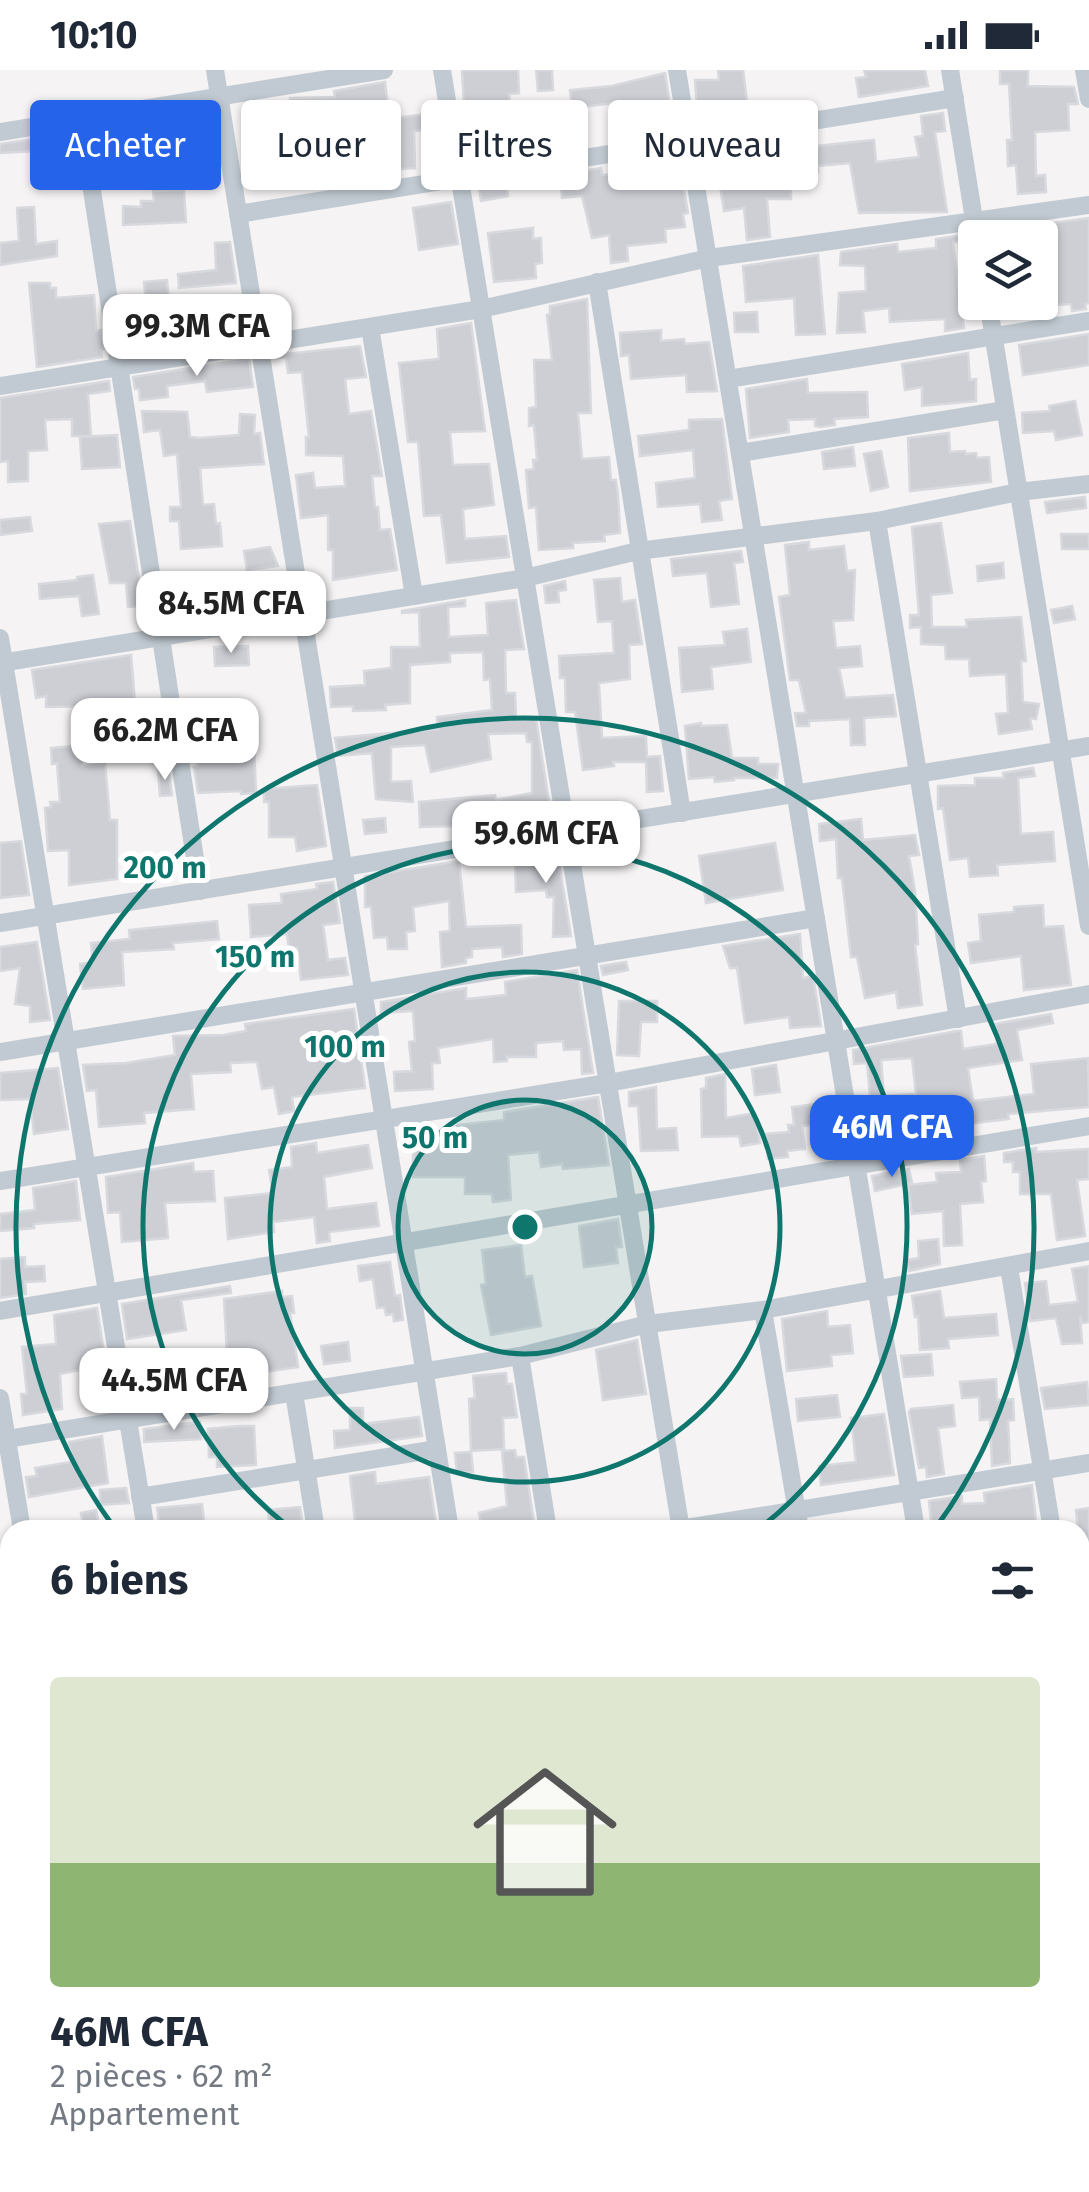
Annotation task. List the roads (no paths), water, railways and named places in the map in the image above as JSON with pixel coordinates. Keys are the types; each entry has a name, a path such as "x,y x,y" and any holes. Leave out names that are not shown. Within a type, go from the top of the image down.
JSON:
{"street":[{"path":"215,70 448,1520"},
{"path":"194,100 384,70"},
{"path":"442,70 447,100"},
{"path":"677,70 682,100"},
{"path":"950,70 975,220"},
{"path":"1084,70 1089,99"},
{"path":"818,120 955,98"},
{"path":"0,132 30,127"},
{"path":"238,214 421,184"},
{"path":"93,190 200,891"},
{"path":"462,190 648,1324 677,1520"},
{"path":"697,190 914,1520"},
{"path":"1015,220 1089,205"},
{"path":"0,386 481,309 709,258 958,230"},
{"path":"597,282 682,813"},
{"path":"991,320 1089,926"},
{"path":"728,379 1089,320"},
{"path":"370,327 414,596"},
{"path":"740,452 1005,410"},
{"path":"2,662 525,578 638,550 876,521 1018,492 1089,484"},
{"path":"876,521 958,1019"},
{"path":"0,638 144,1520"},
{"path":"0,923 1089,746"},
{"path":"0,1052 816,918"},
{"path":"0,1181 608,1083 1089,994"},
{"path":"0,1311 404,1246 628,1202 1089,1126"},
{"path":"3,1440 520,1356 648,1324 763,1310 1089,1251"},
{"path":"1009,1267 1050,1520"},
{"path":"763,1310 798,1520"},
{"path":"520,1356 546,1520"},
{"path":"294,1393 314,1520"},
{"path":"0,1398 8,1500"},
{"path":"140,1497 436,1449"},
{"path":"738,1520 1089,1463"}]}
